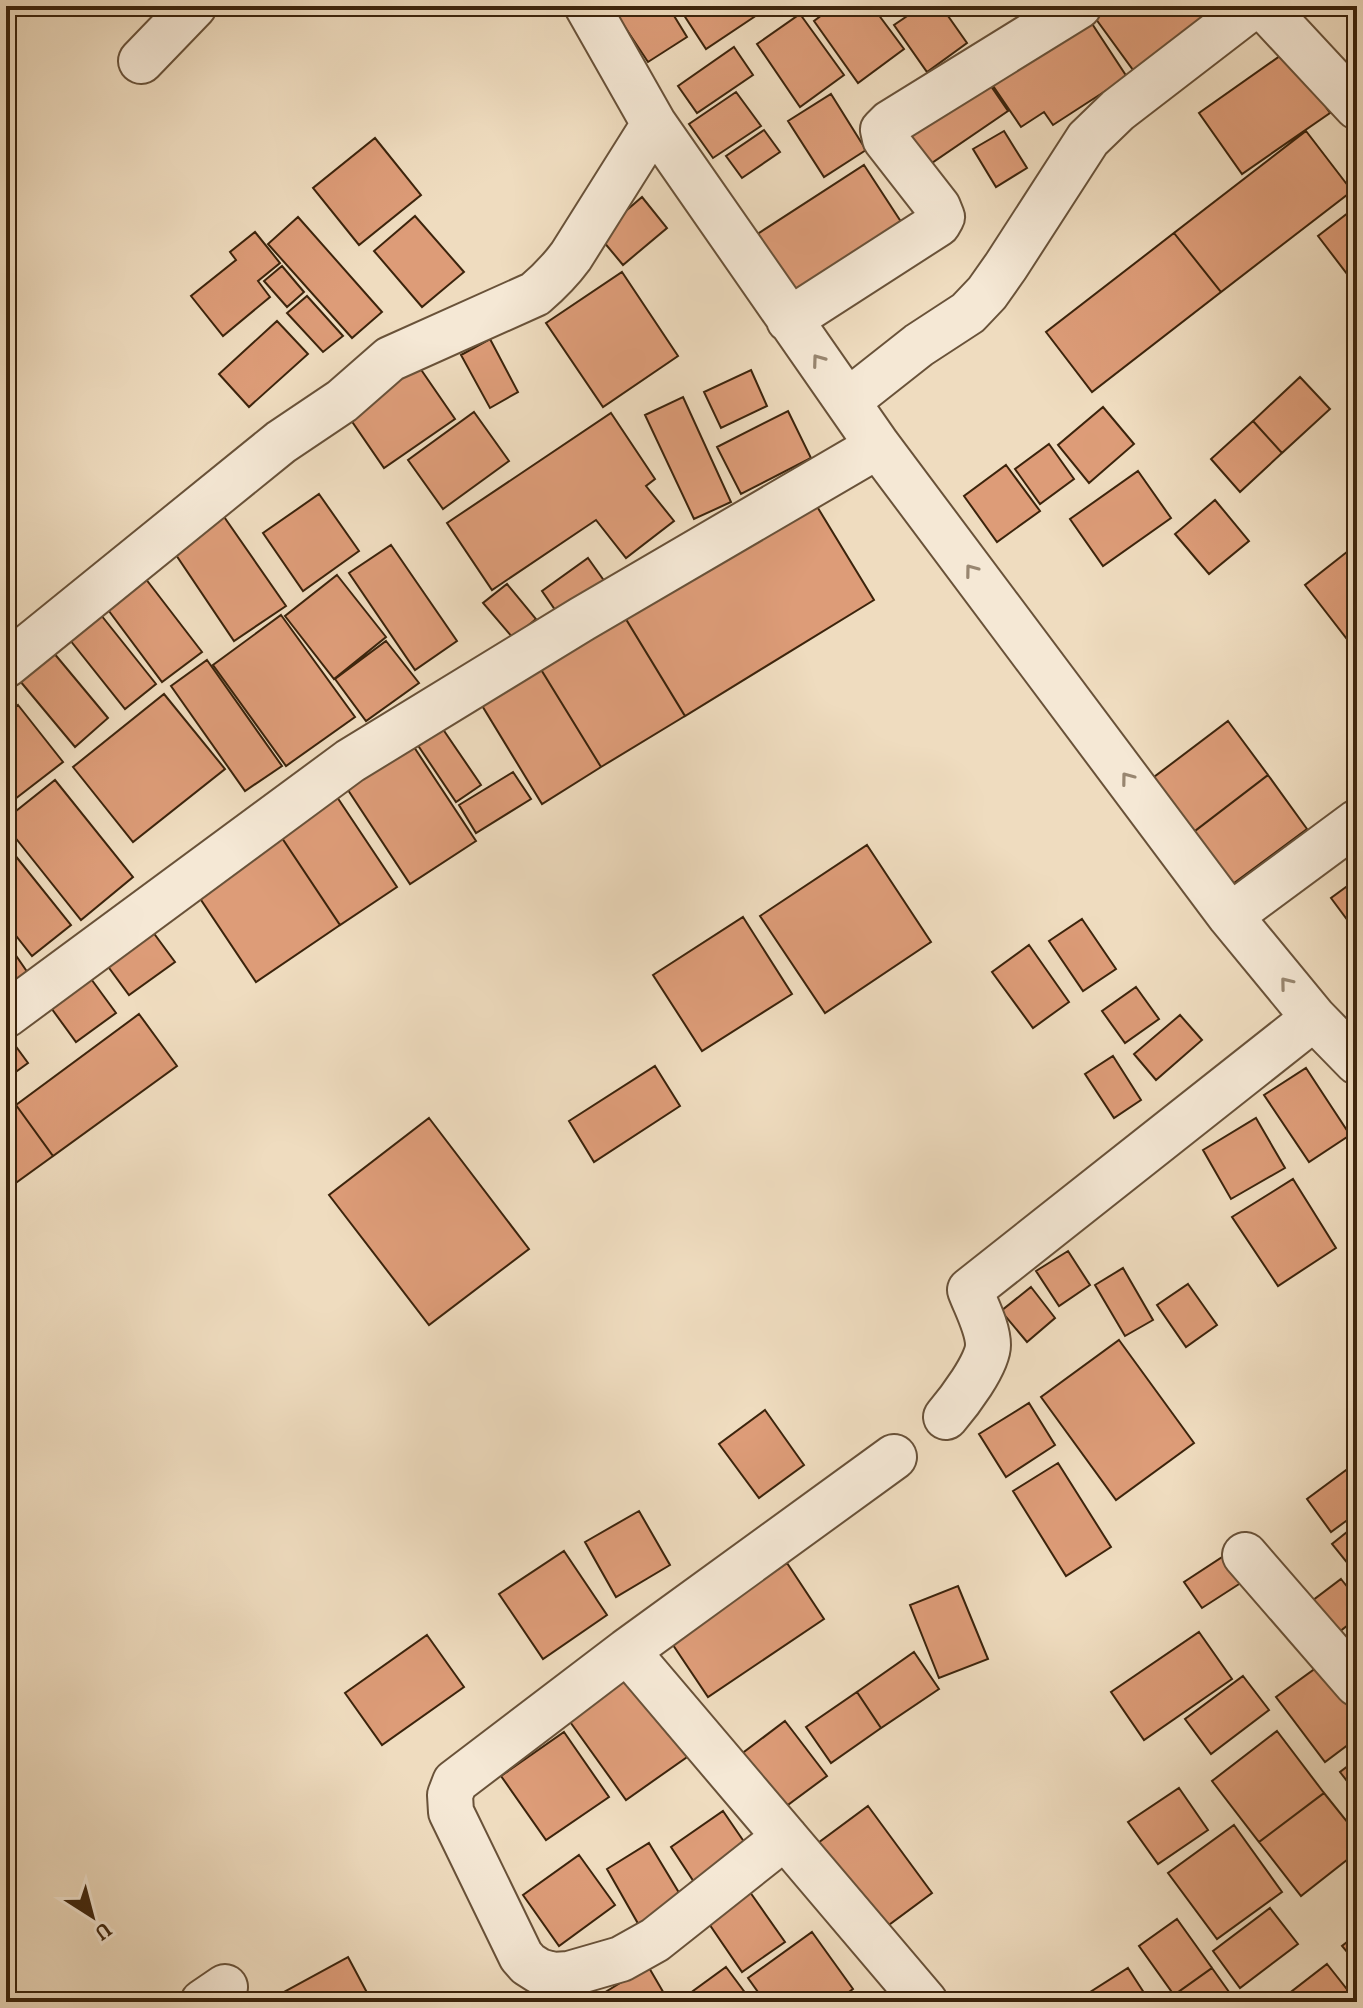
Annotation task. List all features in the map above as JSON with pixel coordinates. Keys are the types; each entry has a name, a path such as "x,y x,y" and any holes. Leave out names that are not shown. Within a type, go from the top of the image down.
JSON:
{"street":[{"path":"141,61 194,6"},
{"path":"587,6 654,124 878,446 1230,916 1314,1018 1357,1062"},
{"path":"789,320 938,224 942,217 938,207 885,139 883,130 1079,6"},
{"path":"848,401 919,345 968,313 1006,266 1088,139 1118,110 1244,13 1265,8 1357,107"},
{"path":"6,665 281,442 342,401 390,359 535,294 548,284 571,256 654,124"},
{"path":"6,1015 350,761 582,619 878,446"},
{"path":"1230,916 1357,822"},
{"path":"946,1417 968,1390 989,1347 970,1290 1314,1018"},
{"path":"785,1837 655,1940 621,1959 569,1974 553,1975 539,1971 521,1956 451,1812 450,1795 455,1782 627,1651 894,1457"},
{"path":"1245,1555 1357,1684"},
{"path":"627,1651 925,2002"}],"building":[{"path":"611,6 668,6 687,37 648,62"},
{"path":"678,6 760,6 763,11 706,49"},
{"path":"834,6 872,6 904,49 858,83 814,21"},
{"path":"922,6 941,6 967,43 927,72 894,25"},
{"path":"1105,6 1228,6 1136,74 1093,15"},
{"path":"1085,13 1127,77 1053,125 1044,112 1021,127 987,77"},
{"path":"800,14 844,75 800,107 757,44"},
{"path":"734,47 753,75 697,113 678,86"},
{"path":"1287,51 1330,113 1242,174 1199,113"},
{"path":"984,76 1008,111 923,169 900,134"},
{"path":"736,92 761,126 713,158 689,124"},
{"path":"831,94 866,150 824,177 788,121"},
{"path":"764,130 780,152 742,178 726,156"},
{"path":"1004,131 1027,168 996,187 973,149"},
{"path":"1306,131 1352,191 1221,292 1174,233"},
{"path":"375,138 421,195 359,245 313,188"},
{"path":"864,165 909,234 787,313 742,244"},
{"path":"642,197 667,228 623,265 598,235"},
{"path":"1357,206 1357,287 1318,236"},
{"path":"415,216 464,272 422,307 374,251"},
{"path":"298,217 382,312 352,338 268,244"},
{"path":"255,232 280,263 258,281 270,297 223,336 191,296 236,260 230,252"},
{"path":"1174,233 1221,292 1092,392 1046,332"},
{"path":"282,266 304,292 287,307 264,281"},
{"path":"622,272 678,356 603,407 546,323"},
{"path":"307,296 343,336 323,352 287,313"},
{"path":"277,321 308,354 249,407 219,374"},
{"path":"490,339 518,392 490,408 461,355"},
{"path":"413,358 455,419 384,468 342,407"},
{"path":"751,370 767,406 721,428 704,392"},
{"path":"1300,377 1330,409 1282,453 1253,421"},
{"path":"683,397 731,502 694,519 645,415"},
{"path":"1103,407 1134,444 1089,483 1058,445"},
{"path":"788,411 811,458 741,494 717,447"},
{"path":"474,412 509,461 443,509 408,460"},
{"path":"611,413 655,479 646,486 674,521 626,558 596,520 492,590 447,523"},
{"path":"1253,421 1282,453 1240,492 1211,459"},
{"path":"1049,444 1074,479 1040,504 1015,469"},
{"path":"1006,465 1040,511 997,542 964,496"},
{"path":"1138,471 1171,518 1103,566 1070,519"},
{"path":"319,494 359,551 303,591 263,533"},
{"path":"810,495 874,600 685,716 621,611"},
{"path":"1215,500 1249,541 1209,574 1175,534"},
{"path":"220,511 286,606 234,641 170,546"},
{"path":"1357,544 1357,652 1305,585"},
{"path":"391,545 457,641 415,670 349,573"},
{"path":"588,558 605,582 558,614 542,591"},
{"path":"142,574 202,652 162,682 103,603"},
{"path":"337,575 386,637 334,679 285,616"},
{"path":"507,584 536,619 513,638 483,603"},
{"path":"97,610 156,684 125,709 66,635"},
{"path":"621,611 685,716 601,767 537,663"},
{"path":"281,615 355,717 286,766 213,665"},
{"path":"43,640 108,718 75,747 10,669"},
{"path":"386,641 419,683 366,721 335,679"},
{"path":"207,660 282,766 245,791 171,686"},
{"path":"537,663 601,767 542,804 478,699"},
{"path":"164,694 225,769 133,842 73,767"},
{"path":"18,705 63,762 6,806 6,714"},
{"path":"1228,721 1268,775 1191,834 1150,780"},
{"path":"438,722 481,785 456,802 413,738"},
{"path":"412,744 476,841 410,884 346,787"},
{"path":"513,772 531,799 476,833 459,805"},
{"path":"1268,775 1307,829 1230,886 1191,834"},
{"path":"55,780 133,877 81,920 6,826 6,819"},
{"path":"331,788 397,887 340,925 274,826"},
{"path":"274,826 340,925 256,982 189,882"},
{"path":"6,844 71,925 32,956 6,923"},
{"path":"867,845 931,942 825,1013 760,916"},
{"path":"1357,879 1357,933 1331,898"},
{"path":"743,917 792,994 702,1051 653,975"},
{"path":"1082,919 1116,969 1083,991 1049,941"},
{"path":"147,924 175,962 129,995 101,957"},
{"path":"6,941 30,976 6,992"},
{"path":"1029,945 1069,1002 1033,1028 992,972"},
{"path":"86,972 116,1013 76,1042 46,1001"},
{"path":"1136,987 1159,1019 1125,1043 1102,1011"},
{"path":"139,1014 177,1066 53,1156 16,1105"},
{"path":"1180,1015 1202,1040 1156,1080 1134,1054"},
{"path":"9,1037 28,1063 6,1079 6,1040"},
{"path":"1113,1056 1141,1100 1114,1118 1085,1074"},
{"path":"655,1066 680,1106 594,1162 569,1121"},
{"path":"1306,1068 1350,1135 1309,1162 1264,1095"},
{"path":"16,1105 53,1156 6,1190 6,1113"},
{"path":"429,1118 529,1249 429,1325 329,1195"},
{"path":"1256,1118 1285,1168 1231,1199 1203,1150"},
{"path":"1293,1179 1336,1248 1278,1286 1232,1217"},
{"path":"1068,1251 1090,1285 1059,1306 1036,1271"},
{"path":"1123,1268 1153,1320 1125,1336 1095,1285"},
{"path":"1188,1284 1217,1325 1186,1347 1157,1305"},
{"path":"1031,1287 1055,1318 1027,1342 1001,1311"},
{"path":"1119,1340 1194,1443 1116,1500 1041,1397"},
{"path":"1029,1403 1055,1445 1006,1477 979,1434"},
{"path":"765,1410 804,1465 759,1498 719,1444"},
{"path":"1357,1462 1357,1513 1331,1532 1307,1499"},
{"path":"1058,1463 1111,1547 1066,1576 1013,1491"},
{"path":"639,1511 670,1565 616,1597 585,1542"},
{"path":"1357,1524 1357,1575 1332,1544"},
{"path":"1233,1550 1250,1577 1202,1608 1184,1582"},
{"path":"564,1551 607,1615 543,1659 499,1594"},
{"path":"787,1563 824,1619 708,1697 671,1642"},
{"path":"1341,1579 1357,1599 1357,1618 1330,1639 1304,1607"},
{"path":"958,1586 988,1659 939,1678 910,1605"},
{"path":"1199,1632 1232,1679 1144,1740 1111,1692"},
{"path":"427,1635 464,1687 382,1745 345,1693"},
{"path":"914,1652 939,1689 881,1728 857,1692"},
{"path":"1327,1660 1357,1700 1357,1738 1325,1762 1276,1697"},
{"path":"631,1673 690,1755 626,1800 568,1719"},
{"path":"1243,1676 1269,1710 1211,1754 1185,1719"},
{"path":"857,1692 881,1728 831,1763 806,1727"},
{"path":"785,1721 827,1776 781,1810 740,1755"},
{"path":"1277,1731 1324,1793 1259,1842 1212,1781"},
{"path":"564,1732 609,1797 546,1840 501,1776"},
{"path":"1357,1759 1357,1794 1340,1772"},
{"path":"1179,1788 1208,1830 1158,1864 1128,1822"},
{"path":"1324,1793 1357,1834 1357,1852 1301,1896 1259,1842"},
{"path":"868,1806 932,1893 882,1930 818,1843"},
{"path":"723,1811 749,1849 696,1885 671,1847"},
{"path":"1234,1825 1282,1892 1217,1939 1168,1873"},
{"path":"649,1843 684,1901 640,1927 607,1869"},
{"path":"579,1855 615,1905 559,1946 523,1895"},
{"path":"745,1885 785,1942 742,1972 703,1915"},
{"path":"1270,1908 1298,1944 1240,1988 1213,1951"},
{"path":"1177,1919 1212,1968 1174,1995 1139,1946"},
{"path":"812,1932 853,1989 835,2002 765,2002 748,1978"},
{"path":"1357,1934 1357,1964 1342,1946"},
{"path":"348,1957 372,2002 285,2002 280,1994"},
{"path":"1327,1964 1357,2002 1293,2002 1287,1995"},
{"path":"648,1966 669,2002 596,2002 594,1999"},
{"path":"726,1967 752,2002 684,2002 682,1999"},
{"path":"1128,1968 1150,2002 1093,2002 1087,1994"},
{"path":"1212,1968 1234,1999 1230,2002 1179,2002 1174,1995"},
{"path":"559,1984 568,2002 525,2002"}]}
